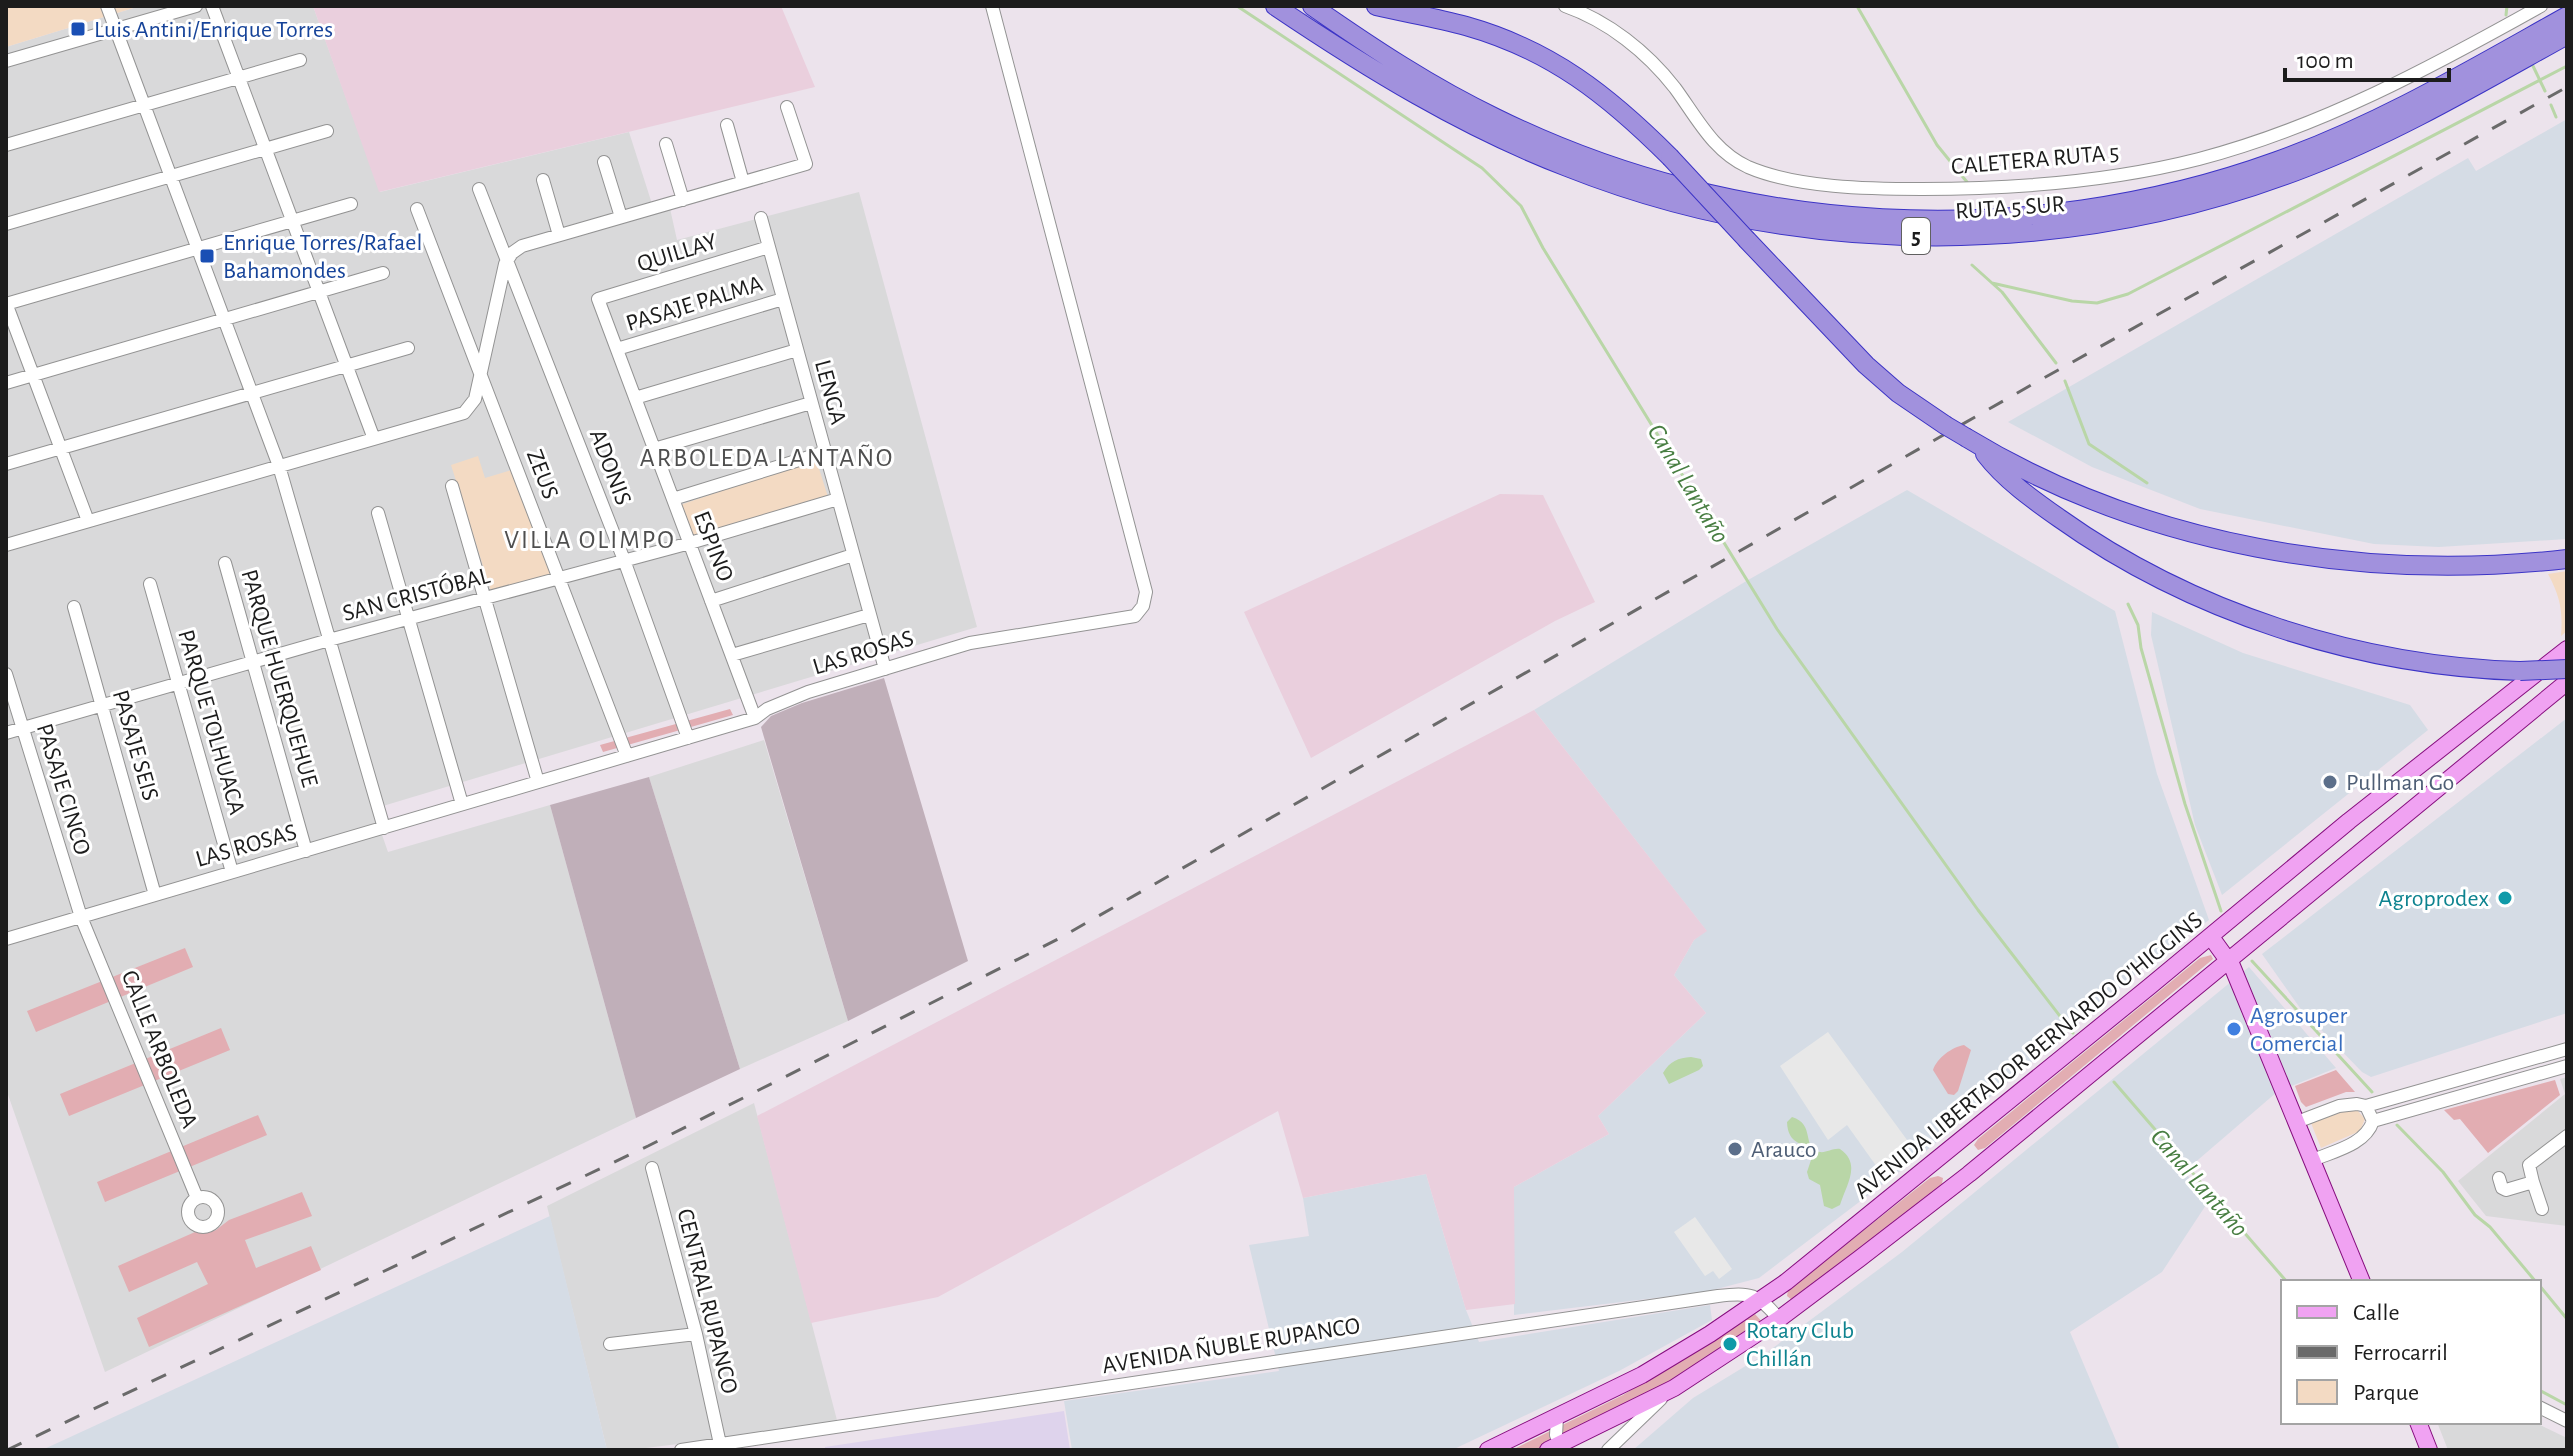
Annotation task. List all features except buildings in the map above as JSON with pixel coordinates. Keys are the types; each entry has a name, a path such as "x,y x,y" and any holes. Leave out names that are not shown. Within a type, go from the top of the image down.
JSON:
{"highway":[{"name":"RUTA 5 SUR","path":"1275,6 1396,83 1455,116 1591,176 1666,200 1755,220 1835,231 1914,236 1989,235 2060,229 2150,214 2232,193 2307,167 2378,136 2567,35"},
{"name":"RUTA 5 SUR","path":"1312,6 1387,57 1464,103 1601,162 1693,190 1780,208 1852,217 1921,220 1994,218 2083,209 2174,192 2238,174 2313,148 2378,119 2567,16"},
{"path":"1376,6 1477,29 1551,60 1603,94 1670,157 1866,365 1898,393 1945,425 2039,477 2106,504 2193,532 2320,558 2422,566 2500,566 2567,559"},
{"path":"1971,441 2011,481 2072,527 2129,562 2222,606 2363,652 2433,665 2520,671 2567,669"}],"main road":[{"name":"AVENIDA LIBERTADOR BERNARDO O'HIGGINS","path":"1488,1450 1642,1375 1762,1299 1818,1258 2338,830 2567,649"},
{"path":"1556,1448 1674,1388 1779,1319 1969,1174 2567,682"},
{"path":"2211,937 2229,959 2361,1280"},
{"path":"1950,1150 1969,1174"},
{"path":"2419,1424 2429,1450"}],"street":[{"path":"107,6 279,466 384,828"},
{"path":"212,6 374,439"},
{"name":"LAS ROSAS","path":"6,939 755,718 787,699 970,643 1135,616 1143,606 1146,592 992,6"},
{"name":"CALETERA RUTA 5","path":"1565,6 1601,23 1632,44 1673,85 1715,144 1742,164 1774,175 1809,181 1910,189 2075,180 2145,170 2225,151 2312,121 2400,82 2541,6"},
{"path":"6,61 190,7"},
{"path":"6,145 300,60"},
{"path":"6,545 464,413 475,399 508,258 522,246 806,164 787,107"},
{"path":"727,125 743,182"},
{"path":"6,224 327,131"},
{"path":"666,144 683,200"},
{"path":"604,162 621,217"},
{"path":"543,180 559,235"},
{"name":"ADONIS","path":"479,189 624,560 688,738"},
{"path":"88,521 6,304 351,204"},
{"name":"ZEUS","path":"417,209 627,756"},
{"name":"LENGA","path":"761,218 885,669"},
{"name":"QUILLAY","path":"598,299 769,247"},
{"path":"6,383 383,273"},
{"name":"ESPINO","path":"598,299 755,718"},
{"name":"PASAJE PALMA","path":"617,349 783,299"},
{"path":"6,464 408,348"},
{"path":"635,398 797,350"},
{"path":"654,449 811,403"},
{"path":"673,499 825,452"},
{"path":"452,486 538,782"},
{"name":"SAN CRISTÓBAL","path":"6,733 838,499"},
{"path":"378,513 462,804"},
{"path":"711,601 853,555"},
{"name":"PARQUE HUERQUEHUE","path":"225,563 306,851"},
{"name":"PARQUE TOLHUACA","path":"150,584 232,872"},
{"name":"PASAJE SEIS","path":"74,607 155,895"},
{"path":"732,655 869,615"},
{"name":"PASAJE CINCO","path":"6,674 81,917"},
{"name":"CALLE ARBOLEDA","path":"81,917 197,1198"},
{"path":"2297,1122 2339,1106 2366,1106 2563,1050 2566,1070 2373,1121"},
{"path":"2313,1160 2353,1144 2371,1128 2373,1121 2366,1106"},
{"path":"2542,1209 2529,1165 2567,1136"},
{"name":"CENTRAL RUPANCO","path":"652,1168 696,1334 720,1444"},
{"path":"2499,1178 2502,1188 2506,1190 2533,1182"},
{"name":"AVENIDA ÑUBLE RUPANCO","path":"681,1450 1718,1296 1739,1294 1762,1299"},
{"path":"1762,1299 1779,1319"},
{"path":"610,1344 696,1334"},
{"path":"1608,1450 1674,1388"},
{"path":"2541,1408 2567,1421"},
{"path":"1556,1448 1557,1417"}],"shaded area":[{"path":"140,6 313,6 380,192 629,132 653,207 669,204 677,240 859,192 977,627 373,809 388,852 550,805 636,1118 105,1372 6,1089 6,47"},
{"path":"313,6 781,6 815,87 379,192"},
{"path":"2567,119 2567,539 2439,547 2374,544 2200,509 2092,467 2008,422 2468,158 2476,171"},
{"path":"1907,490 2115,611 2157,774 2209,920 2152,961 1920,1156 1759,1278 1705,1292 1514,1315 1514,1187 1609,1134 1598,1116 1706,1013 1674,975 1694,940 1706,930 1534,710 1748,580"},
{"path":"1500,494 1543,495 1595,602 1555,621 1311,758 1244,612"},
{"path":"2152,612 2243,653 2410,705 2428,730 2222,895 2195,825 2151,635"},
{"path":"884,678 968,961 848,1021 761,727 771,716 802,703"},
{"path":"730,709 733,715 603,752 600,745"},
{"path":"1534,710 1707,931 1694,940 1674,975 1706,1013 1598,1116 1609,1134 1514,1187 1515,1304 1466,1310 1426,1174 1303,1198 1278,1111 938,1297 811,1323 757,1116"},
{"path":"2567,718 2567,1013 2371,1077 2362,1072 2300,1008 2262,954"},
{"path":"764,740 848,1021 740,1069 649,777"},
{"path":"649,777 740,1069 636,1118 550,805"},
{"path":"185,948 193,967 36,1032 27,1011"},
{"path":"2211,955 2213,959 1985,1148 1978,1150 1974,1145 1978,1139 2200,958"},
{"path":"2249,967 2336,1068 2277,1092 2185,1171 2206,1205 2162,1272 2070,1332 2120,1450 1633,1450 1693,1398 1762,1356 1902,1252"},
{"path":"221,1028 230,1050 69,1116 60,1094"},
{"path":"1828,1032 1910,1144 1877,1167 1847,1125 1828,1140 1780,1066"},
{"path":"1964,1045 1971,1050 1958,1091 1954,1095 1948,1094 1933,1070 1946,1054"},
{"path":"1691,1057 1701,1059 1703,1066 1669,1084 1663,1073 1668,1066"},
{"path":"2336,1070 2355,1092 2346,1092 2306,1107 2295,1086"},
{"path":"2567,1077 2567,1226 2486,1216 2458,1181 2565,1094 2560,1079"},
{"path":"2555,1080 2560,1095 2488,1153 2460,1119 2454,1120 2444,1110"},
{"path":"754,1103 838,1424 630,1450 607,1450 547,1206"},
{"path":"258,1115 267,1135 105,1202 97,1182"},
{"path":"1792,1117 1804,1125 1814,1150 1840,1149 1850,1161 1850,1175 1840,1205 1832,1209 1824,1206 1820,1185 1809,1179 1807,1172 1812,1157 1790,1135 1787,1122"},
{"path":"1426,1174 1466,1310 1479,1342 1710,1305 1712,1320 1619,1371 1452,1450 1072,1450 1064,1401 1279,1371 1249,1245 1309,1236 1303,1198"},
{"path":"1930,1178 1943,1178 1942,1184 1874,1240 1792,1300 1787,1296 1788,1290"},
{"path":"302,1192 312,1216 245,1240 256,1268 311,1246 321,1270 149,1347 137,1318 208,1284 197,1262 129,1292 118,1266 195,1232 216,1230 229,1220"},
{"path":"550,1216 607,1450 42,1450"},
{"path":"1695,1217 1732,1269 1719,1279 1713,1271 1705,1276 1674,1232"},
{"path":"1755,1314 1763,1323 1669,1382 1536,1450 1512,1450 1623,1395"},
{"path":"1064,1411 1070,1450 825,1450 825,1447"},
{"path":"2438,1424 2538,1424 2567,1438 2567,1450 2448,1450"}],"green space":[{"path":"6,6 140,6 6,47"},
{"path":"478,456 485,478 515,469 556,573 491,591 451,465"},
{"path":"816,459 828,497 693,540 680,505"},
{"path":"2567,571 2567,631 2561,636 2560,604 2548,574"},
{"path":"2348,1110 2358,1111 2365,1119 2360,1131 2321,1148 2311,1123"}],"waterway":[{"name":"Canal Lantaño","path":"1237,6 1482,168 1521,206 1543,248 1777,629 1978,910 2073,1033"},
{"path":"1857,6 1937,145 1967,182"},
{"path":"2506,15 2507,6"},
{"path":"2533,66 2545,91"},
{"path":"1992,283 2072,301 2097,303 2128,294 2567,66"},
{"path":"2551,105 2556,117"},
{"path":"1972,265 2002,292 2056,363"},
{"path":"2065,381 2089,444 2147,483"},
{"path":"2128,604 2138,625 2141,648 2185,804 2221,911"},
{"path":"2252,961 2372,1092"},
{"name":"Canal Lantaño","path":"2114,1082 2285,1280"},
{"path":"2397,1125 2443,1172 2475,1215 2490,1227 2534,1280"},
{"path":"2541,1287 2567,1319"},
{"name":"Canal Lantaño","path":"2541,1391 2567,1405"}],"railway":[{"path":"7,1450 648,1146 1058,939 2033,384 2567,87"}],"place":[{"name":"Luis Antini/Enrique Torres","path":"78,29"},
{"name":"Enrique Torres/Rafael Bahamondes","path":"207,256"},
{"name":"Pullman Go","path":"2330,782"},
{"name":"Agroprodex","path":"2505,898"},
{"name":"Agrosuper Comercial","path":"2234,1029"},
{"name":"Arauco","path":"1735,1149"},
{"name":"Rotary Club Chillán","path":"1730,1344"}],"district":[{"name":"ARBOLEDA LANTAÑO","path":"767,457"},
{"name":"VILLA OLIMPO","path":"590,539"}]}
